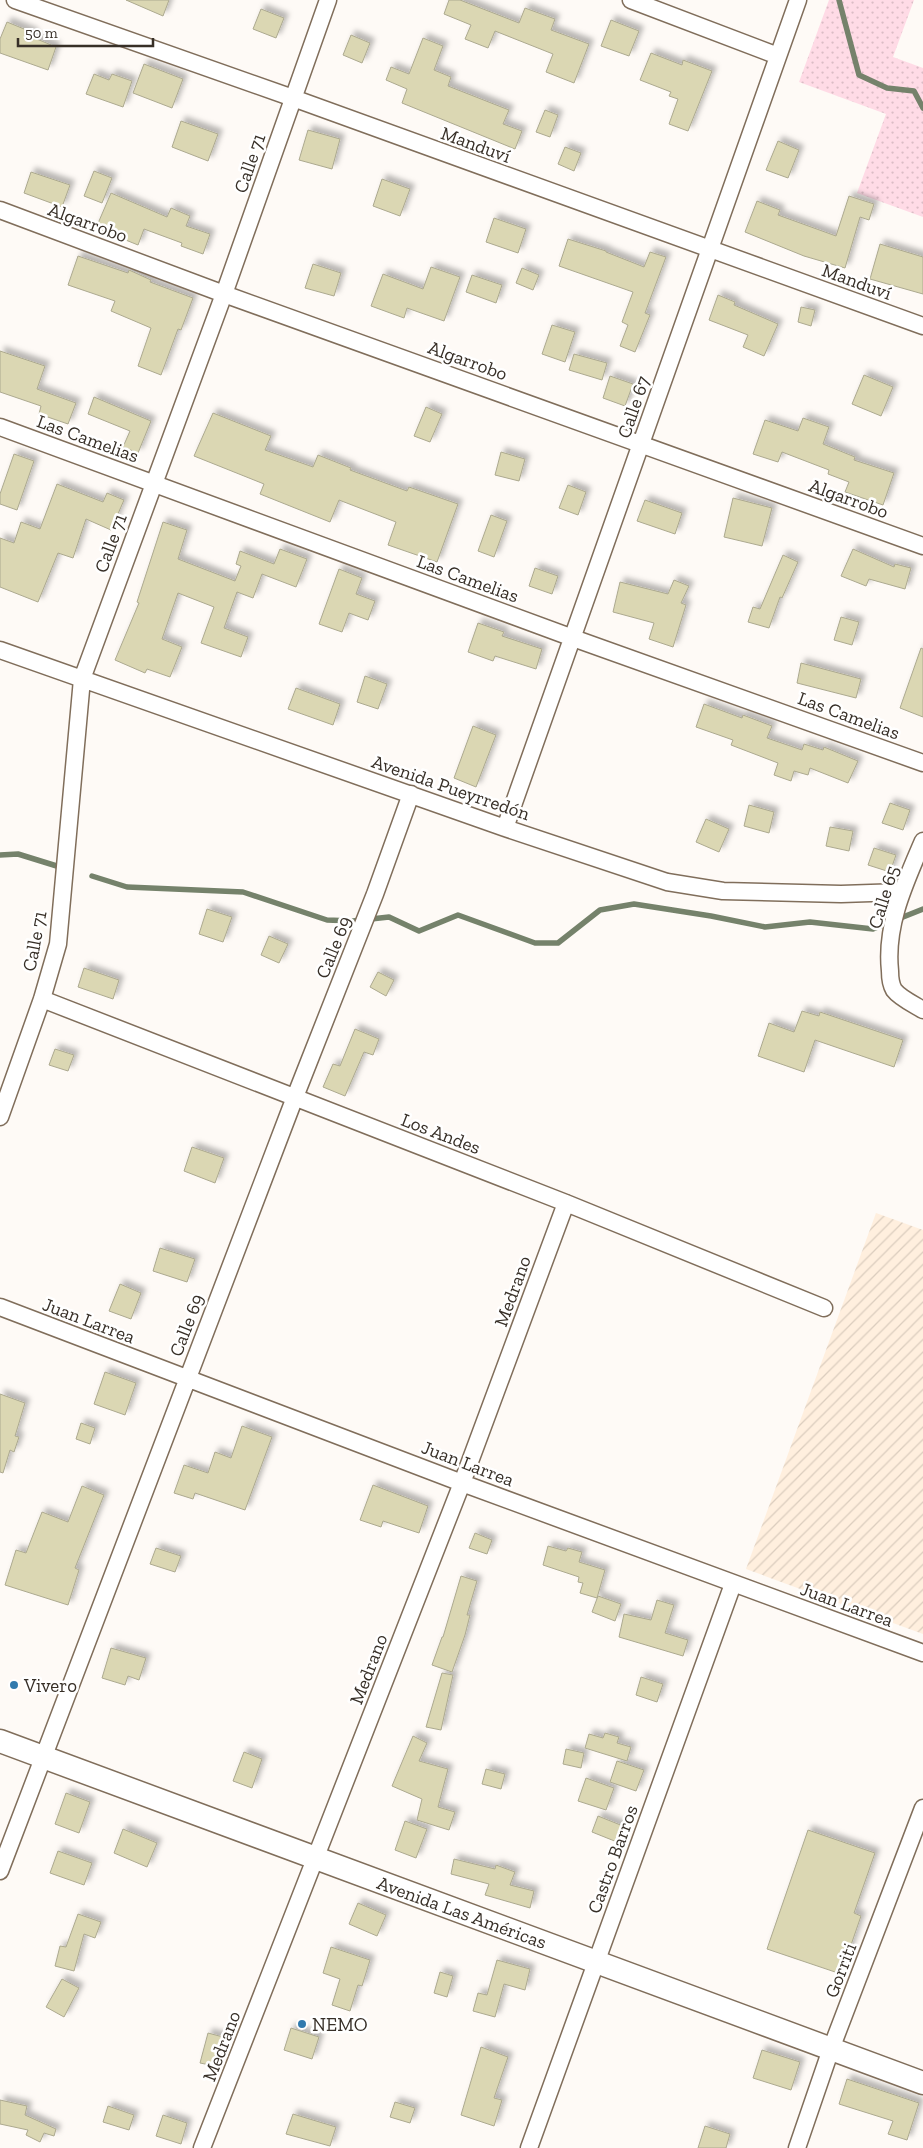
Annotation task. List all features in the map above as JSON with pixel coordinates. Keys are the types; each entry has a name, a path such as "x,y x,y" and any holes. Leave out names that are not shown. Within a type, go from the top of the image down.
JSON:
{"main road":[{"name":"Avenida Las Américas","path":"0,1741 923,2083"}],"street":[{"name":"Manduví","path":"15,0 293,98 923,326"},
{"name":"Calle 71","path":"0,1117 42,999 58,944 82,679 224,294 328,0"},
{"path":"631,0 778,56"},
{"name":"Calle 67","path":"505,828 798,0"},
{"name":"Algarrobo","path":"0,210 224,294 923,546"},
{"name":"Las Camelias","path":"0,427 572,638 923,762"},
{"name":"Avenida Pueyrredón","path":"0,650 505,828 667,882 723,891 840,894 902,892"},
{"name":"Calle 69","path":"0,1871 295,1097 370,908 411,794"},
{"name":"Calle 65","path":"923,841 902,892 892,925 889,961 891,982 895,992 923,1010"},
{"name":"Los Andes","path":"42,999 566,1203 824,1308"},
{"name":"Medrano","path":"202,2148 462,1483 566,1203"},
{"name":"Juan Larrea","path":"0,1307 462,1483 923,1653"},
{"name":"Castro Barros","path":"529,2148 733,1584"},
{"name":"Gorriti","path":"797,2148 831,2049 923,1808"}],"shaded area":[{"path":"829,0 914,0 893,57 923,68 923,217 857,193 886,114 799,82"},
{"path":"876,1213 923,1230 923,1634 746,1569"}],"building":[{"path":"126,0 169,0 163,16"},
{"path":"449,0 460,0 519,23 525,8 555,19 551,30 589,44 574,83 546,72 553,54 495,31 488,48 465,39 471,25 444,14"},
{"path":"261,9 284,18 276,38 253,29"},
{"path":"611,20 639,31 629,56 601,46"},
{"path":"7,22 34,33 32,37 56,47 48,70 0,53 0,39"},
{"path":"351,35 370,43 362,63 343,55"},
{"path":"423,38 443,46 434,70 451,77 448,86 509,110 503,124 522,131 515,149 402,103 407,89 386,80 391,67 409,74"},
{"path":"651,53 682,65 683,60 712,71 688,131 669,124 678,99 669,96 671,92 640,80"},
{"path":"144,64 183,79 172,108 133,93"},
{"path":"94,74 109,80 112,74 132,81 123,107 86,94"},
{"path":"545,110 558,115 550,137 536,132"},
{"path":"181,121 218,134 208,161 172,147"},
{"path":"308,130 340,139 332,169 299,160"},
{"path":"778,141 799,150 788,178 766,170"},
{"path":"565,147 581,153 574,171 558,164"},
{"path":"94,171 112,178 102,203 84,196"},
{"path":"31,172 70,185 62,207 24,193"},
{"path":"382,179 410,189 400,216 373,206"},
{"path":"111,193 167,217 171,208 190,216 186,226 210,234 203,254 181,246 182,243 144,229 138,245 96,228"},
{"path":"849,196 874,204 869,220 860,217 845,268 804,256 745,232 757,201 780,210 778,215 836,236"},
{"path":"494,218 526,229 518,253 486,242"},
{"path":"568,239 606,251 644,267 650,252 666,257 645,313 650,315 635,352 620,346 628,325 622,322 633,292 559,266"},
{"path":"880,244 923,257 923,294 870,279"},
{"path":"78,256 128,273 129,270 151,280 150,282 193,298 181,330 178,329 161,375 138,366 151,328 111,311 115,301 68,285"},
{"path":"313,264 341,273 334,296 305,288"},
{"path":"431,267 460,277 444,321 407,308 404,318 371,306 383,274 423,289"},
{"path":"522,268 539,275 533,290 516,283"},
{"path":"472,275 502,285 496,303 466,292"},
{"path":"718,295 735,302 734,305 778,324 764,356 743,347 748,335 709,320"},
{"path":"801,307 815,310 811,326 798,322"},
{"path":"552,325 575,332 565,362 542,354"},
{"path":"0,351 45,366 37,389 76,403 68,424 39,414 41,406 0,392"},
{"path":"574,354 607,363 602,380 569,370"},
{"path":"864,375 893,387 881,416 852,404"},
{"path":"610,376 633,384 625,406 603,398"},
{"path":"94,397 151,421 138,453 123,447 130,431 88,414"},
{"path":"426,407 442,414 430,442 414,436"},
{"path":"213,413 271,436 265,450 313,467 318,455 351,468 350,470 407,491 409,487 458,504 437,562 388,545 396,522 339,500 330,522 260,494 264,484 194,456"},
{"path":"803,418 829,427 823,444 855,457 854,460 894,473 883,505 845,492 849,482 828,474 829,470 782,452 778,462 753,454 765,420 798,431"},
{"path":"501,452 525,459 519,481 495,475"},
{"path":"14,454 34,461 17,510 0,504 0,494"},
{"path":"57,484 103,502 107,493 124,500 111,530 86,519 73,558 58,553 38,602 0,587 0,538 14,543 21,522 40,529"},
{"path":"568,485 586,492 578,515 559,508"},
{"path":"733,498 772,508 762,546 724,537"},
{"path":"645,500 682,513 675,534 637,521"},
{"path":"491,515 507,521 494,557 478,551"},
{"path":"163,522 187,530 178,559 235,581 241,566 236,564 240,551 274,564 280,549 307,559 296,587 262,574 253,598 237,592 224,628 248,637 241,657 201,643 214,607 178,593 162,639 182,647 170,677 147,669 145,673 115,660 139,603 137,602"},
{"path":"853,549 894,567 895,564 911,568 905,589 869,579 866,586 841,576"},
{"path":"783,555 798,562 782,598 780,597 769,628 748,622 753,607 760,609"},
{"path":"535,568 558,576 552,594 529,586"},
{"path":"339,569 362,578 356,594 375,601 368,620 349,613 342,632 319,624"},
{"path":"674,580 689,586 681,603 686,605 673,647 649,639 654,623 613,612 620,582 668,594"},
{"path":"841,617 859,622 852,645 834,640"},
{"path":"478,623 504,632 502,636 542,649 536,669 495,656 493,661 468,652"},
{"path":"921,648 923,649 923,717 900,708"},
{"path":"801,663 861,679 856,698 797,683"},
{"path":"365,676 387,684 378,709 357,702"},
{"path":"296,688 340,704 333,725 288,709"},
{"path":"704,704 742,718 743,715 772,726 767,738 802,750 804,744 823,750 824,747 858,761 848,783 810,768 808,775 794,771 791,781 774,775 778,763 731,745 733,740 696,727"},
{"path":"473,726 496,735 476,787 454,778"},
{"path":"890,803 910,810 903,830 882,823"},
{"path":"749,805 774,812 769,833 744,826"},
{"path":"706,819 729,829 719,852 696,842"},
{"path":"830,827 853,831 849,851 826,846"},
{"path":"874,848 896,855 890,872 868,865"},
{"path":"207,909 232,917 223,942 199,934"},
{"path":"269,936 288,944 279,963 261,955"},
{"path":"84,968 119,980 113,999 78,987"},
{"path":"378,972 394,980 386,996 370,987"},
{"path":"802,1011 819,1016 820,1012 903,1040 894,1067 815,1040 804,1072 758,1056 769,1023 794,1032"},
{"path":"355,1029 379,1039 373,1055 364,1052 345,1096 323,1087 333,1064 340,1066"},
{"path":"55,1049 74,1055 68,1071 49,1065"},
{"path":"192,1147 224,1158 215,1183 184,1171"},
{"path":"160,1248 195,1259 187,1282 153,1271"},
{"path":"120,1284 141,1293 131,1319 109,1311"},
{"path":"105,1372 136,1383 125,1415 94,1404"},
{"path":"0,1394 25,1403 15,1436 19,1437 14,1452 10,1450 3,1473 0,1472"},
{"path":"81,1423 95,1428 90,1444 76,1439"},
{"path":"242,1426 272,1437 245,1510 195,1493 193,1499 174,1493 184,1465 208,1473 215,1452 231,1458"},
{"path":"373,1485 428,1506 419,1533 383,1521 381,1527 360,1520"},
{"path":"82,1486 104,1495 75,1568 79,1570 68,1605 5,1585 16,1550 26,1553 42,1512 68,1522"},
{"path":"475,1533 492,1540 487,1554 469,1548"},
{"path":"548,1546 566,1551 568,1548 582,1552 579,1562 605,1570 597,1598 580,1593 583,1583 578,1582 579,1577 543,1565"},
{"path":"156,1548 181,1556 175,1572 150,1564"},
{"path":"461,1576 477,1581 467,1615 470,1615 465,1635 452,1672 432,1665 443,1637"},
{"path":"598,1596 621,1604 615,1621 592,1612"},
{"path":"657,1600 674,1605 665,1633 688,1640 683,1656 619,1637 624,1614 651,1620"},
{"path":"111,1648 146,1658 139,1680 128,1676 125,1685 102,1678"},
{"path":"442,1673 453,1675 441,1730 426,1727"},
{"path":"641,1677 663,1684 657,1702 636,1695"},
{"path":"605,1733 619,1737 617,1743 631,1747 627,1761 585,1748 589,1734 603,1738"},
{"path":"413,1736 427,1743 419,1761 448,1769 438,1807 455,1812 449,1830 417,1820 422,1799 392,1786"},
{"path":"566,1749 584,1753 581,1768 563,1764"},
{"path":"244,1752 262,1759 252,1788 233,1781"},
{"path":"617,1761 644,1770 636,1791 610,1782"},
{"path":"486,1769 505,1774 501,1789 482,1784"},
{"path":"586,1778 614,1788 606,1810 578,1801"},
{"path":"66,1793 90,1802 79,1833 55,1824"},
{"path":"598,1816 623,1826 617,1842 592,1832"},
{"path":"405,1821 427,1829 416,1858 395,1850"},
{"path":"123,1829 157,1843 147,1867 114,1853"},
{"path":"808,1830 875,1853 854,1913 861,1916 841,1974 767,1949"},
{"path":"58,1851 92,1863 84,1885 50,1873"},
{"path":"454,1859 495,1869 496,1865 515,1872 510,1885 534,1891 530,1908 485,1895 489,1884 451,1874"},
{"path":"358,1903 386,1915 377,1936 349,1924"},
{"path":"78,1914 101,1922 95,1938 84,1934 74,1971 55,1966 60,1946 66,1947"},
{"path":"331,1947 370,1960 362,1986 358,1985 350,2011 332,2005 340,1979 323,1973"},
{"path":"497,1960 530,1969 525,1990 504,1984 495,2017 473,2011 478,1993 487,1995"},
{"path":"440,1972 453,1976 447,1997 434,1993"},
{"path":"62,1979 79,1988 64,2017 46,2007"},
{"path":"291,2028 319,2037 312,2059 284,2050"},
{"path":"208,2033 223,2037 215,2066 200,2063"},
{"path":"481,2047 508,2057 494,2098 502,2100 494,2126 461,2115"},
{"path":"762,2050 800,2062 791,2090 753,2078"},
{"path":"847,2079 919,2103 907,2140 888,2134 893,2121 839,2104"},
{"path":"0,2100 27,2106 25,2115 56,2129 54,2136 44,2133 40,2142 26,2135 28,2130 0,2124"},
{"path":"395,2102 415,2108 410,2123 390,2117"},
{"path":"108,2106 134,2115 129,2130 103,2122"},
{"path":"293,2114 336,2127 330,2146 286,2134"},
{"path":"163,2115 187,2123 181,2144 156,2136"},
{"path":"705,2126 730,2134 726,2148 698,2148"}],"waterway":[{"path":"839,0 859,75 887,88 914,91 923,108"},
{"path":"0,855 18,854 60,867"},
{"path":"92,876 127,887 243,892 327,920 353,921 389,917 419,931 458,915 535,943 558,943 600,910 634,904 765,927 810,922 873,929 923,909"}],"place":[{"name":"Vivero","path":"14,1685"},
{"name":"NEMO","path":"302,2024"}]}
